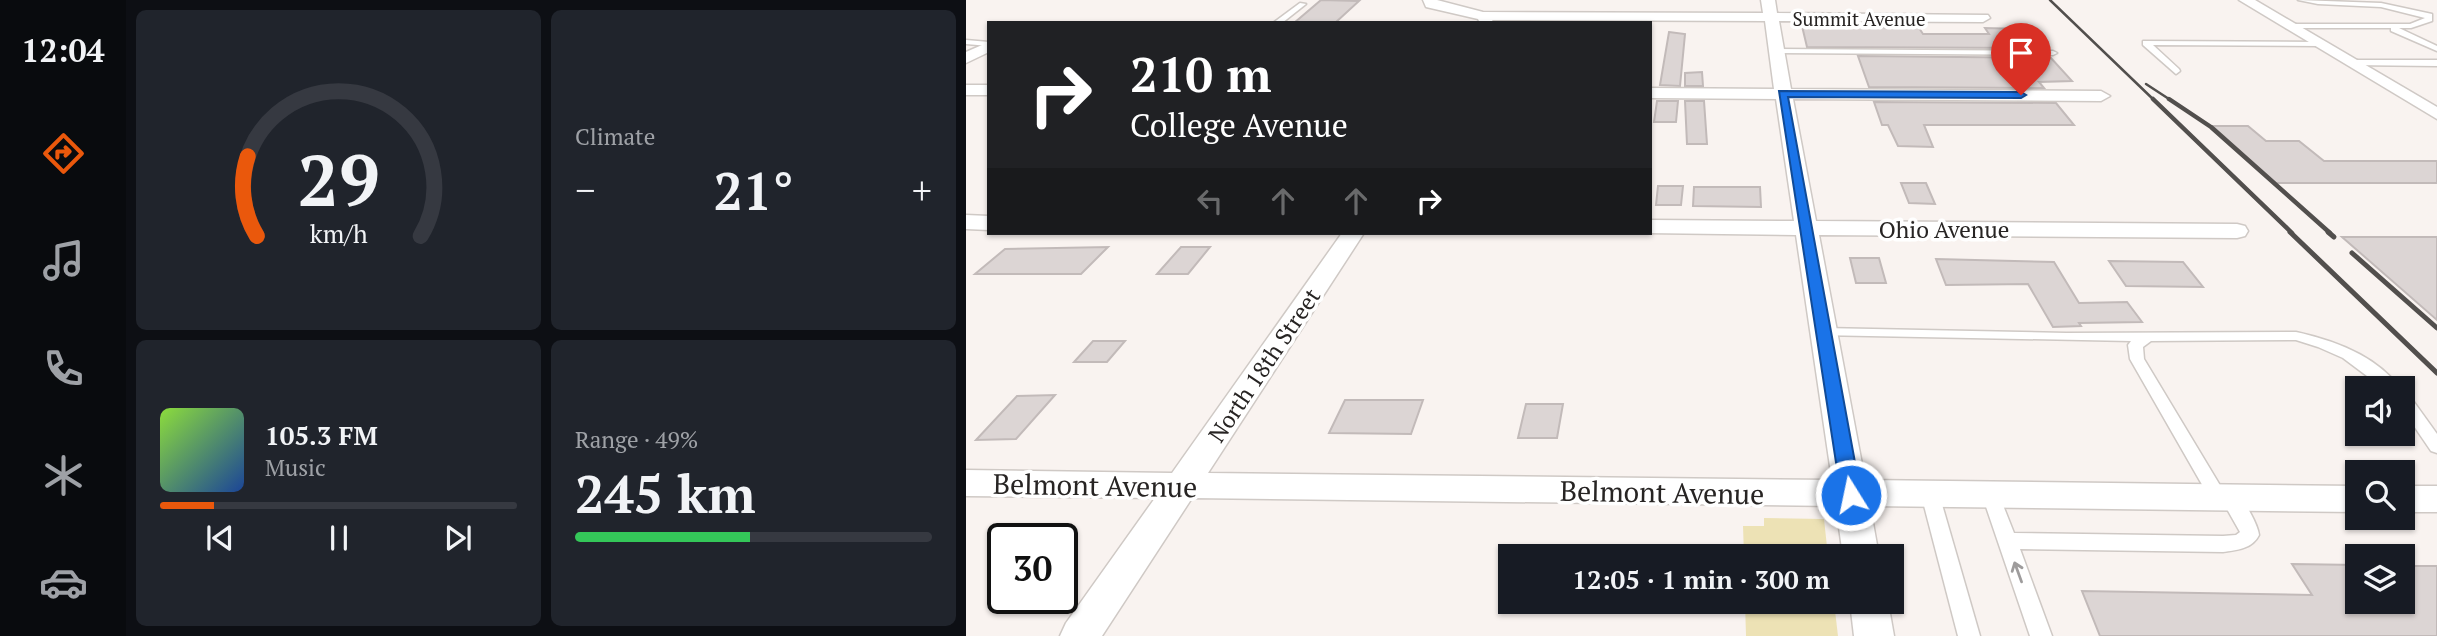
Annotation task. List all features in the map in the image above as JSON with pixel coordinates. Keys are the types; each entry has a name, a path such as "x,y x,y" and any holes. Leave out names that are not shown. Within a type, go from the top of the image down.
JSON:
{"street":[{"path":"1430,0 1430,4 1485,19"},
{"path":"2246,0 2437,114"},
{"path":"1594,1 1599,16"},
{"path":"1770,9 1782,94 1859,544"},
{"name":"Summit Avenue","path":"1485,19 1770,9 1983,18"},
{"path":"966,58 987,46"},
{"path":"966,90 987,90"},
{"path":"1652,93 2101,96"},
{"path":"966,222 987,223"},
{"name":"Ohio Avenue","path":"1652,227 2237,231"},
{"name":"North 18th Street","path":"1080,636 1352,235"},
{"name":"Belmont Avenue","path":"966,483 2345,499"},
{"path":"2415,499 2437,499"},
{"path":"1870,614 1874,636"}],"lane":[{"path":"2291,27 2411,26 2429,19 2429,16 2397,3 2301,0"},
{"path":"1280,21 1302,4"},
{"path":"2291,27 2397,29 2437,49"},
{"path":"966,42 987,45"},
{"path":"2176,71 2146,43 2320,44"},
{"path":"1776,51 2053,53"},
{"path":"2352,63 2437,63"},
{"path":"1822,332 2147,337 2297,336 2320,341 2379,376"},
{"path":"2007,541 2223,544 2240,542 2250,535 2249,527 2224,497 2137,359 2135,345 2147,337"},
{"path":"2415,416 2437,447"},
{"path":"1930,494 1969,636"},
{"path":"1991,495 2041,636"}],"shaded area":[{"path":"1764,518 1824,519 1827,544 1744,544 1743,526 1764,526"},
{"path":"1745,614 1835,614 1838,636 1746,636"}],"building":[{"path":"1321,0 1359,1 1337,21 1296,21"},
{"path":"1802,26 1919,28 1923,34 1989,34 1985,28 2025,29 2043,48 1807,47"},
{"path":"1669,32 1685,34 1680,86 1660,85"},
{"path":"1858,56 2051,58 2072,81 2039,82 2044,88 1869,87"},
{"path":"1702,72 1703,86 1685,86 1685,73"},
{"path":"1657,101 1678,101 1676,122 1654,122"},
{"path":"1685,101 1704,101 1707,144 1687,144"},
{"path":"1874,102 2056,103 2074,125 1924,125 1933,147 1898,146 1888,125 1882,125"},
{"path":"2212,126 2248,126 2266,141 2299,141 2324,161 2437,161 2437,183 2276,183"},
{"path":"1901,183 1926,183 1935,204 1909,203"},
{"path":"1658,186 1683,186 1681,205 1656,205"},
{"path":"1694,187 1760,187 1761,207 1693,206"},
{"path":"2342,237 2437,237 2437,320"},
{"path":"1108,247 1081,274 975,274 1005,249"},
{"path":"1181,247 1210,247 1188,274 1157,274"},
{"path":"1850,258 1879,258 1886,283 1856,283"},
{"path":"1936,259 2054,262 2079,303 2127,302 2142,322 2079,323 2081,326 2053,327 2028,284 1946,285"},
{"path":"2109,261 2183,262 2203,287 2126,286"},
{"path":"1093,341 1125,341 1107,362 1074,362"},
{"path":"1055,395 1016,439 976,440 1017,396"},
{"path":"1345,400 1423,400 1411,434 1329,433"},
{"path":"1526,404 1563,404 1557,438 1518,438"},
{"path":"2292,564 2345,565 2345,614 2415,614 2415,566 2437,566 2437,636 2100,636 2082,591 2312,595"}],"railway":[{"path":"2050,0 2155,101"},
{"path":"2146,84 2172,101"},
{"path":"2153,99 2292,233"},
{"path":"2172,101 2211,127 2330,233"},
{"path":"2290,232 2437,373"},
{"path":"2328,232 2334,237"},
{"path":"2352,253 2437,328"}],"route":[{"path":"1851,495 1782,94 2021,95"}]}
